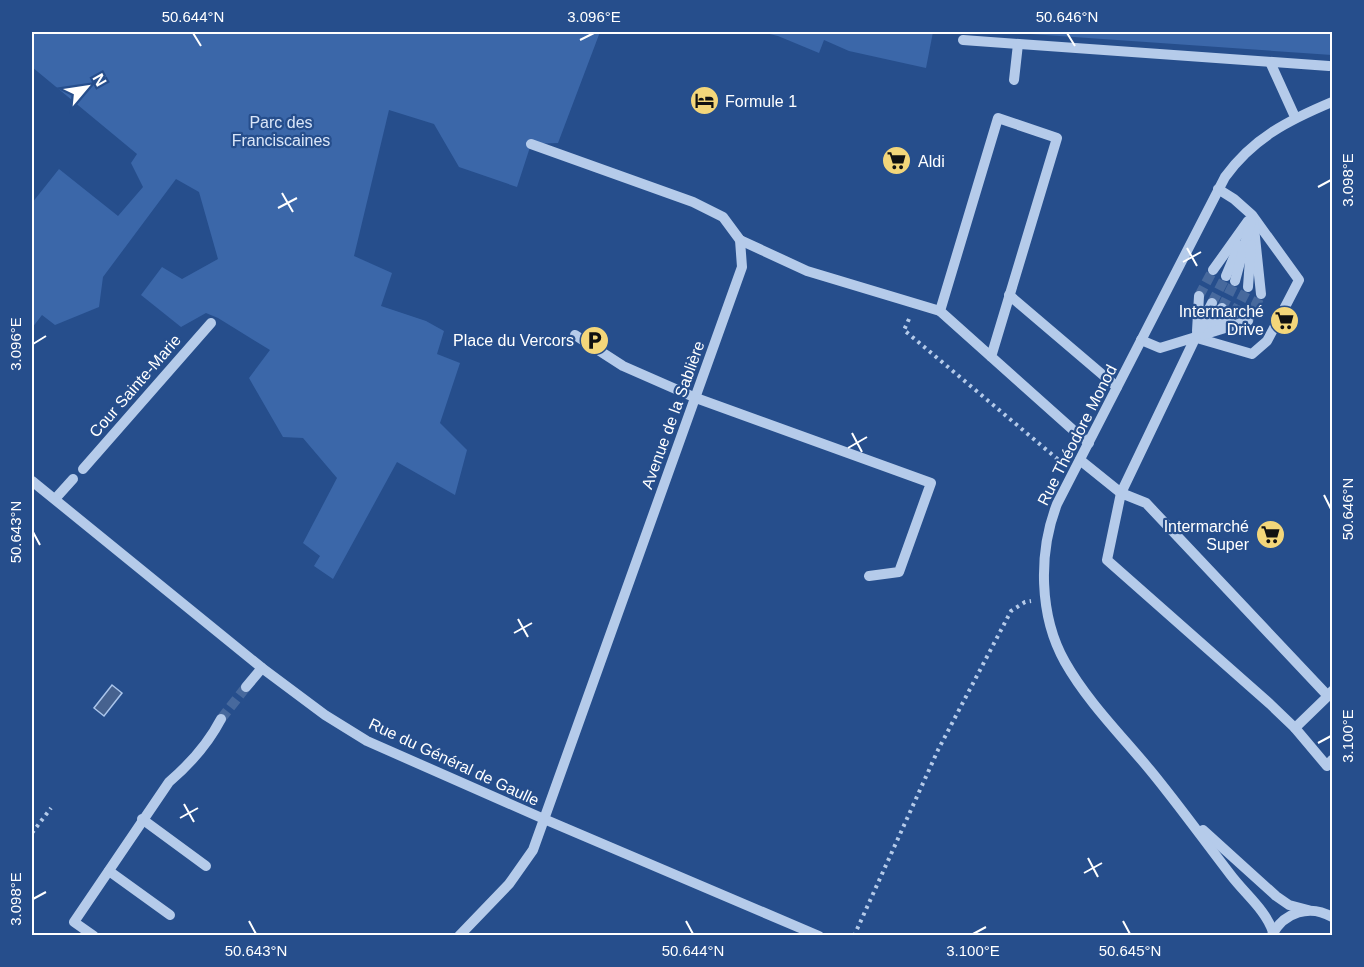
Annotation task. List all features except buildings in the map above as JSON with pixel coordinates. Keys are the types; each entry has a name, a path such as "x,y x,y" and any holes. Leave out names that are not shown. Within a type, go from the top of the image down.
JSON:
{"street":[{"path":"963,40 1329,66"},
{"path":"1014,80 1018,44"},
{"path":"1270,62 1295,117"},
{"name":"Rue Théodore Monod","path":"1272,934 1264,914 1230,874 1188,815 1072,673 1053,634 1046,597 1045,566 1048,531 1058,504 1218,189 1234,164 1271,131 1295,117 1332,102"},
{"path":"940,311 999,118 1057,138 991,357"},
{"path":"531,144 693,202 723,217 740,240 807,271 940,311 1089,443"},
{"path":"1218,189 1252,215 1299,280 1285,307"},
{"path":"1213,270 1252,215"},
{"path":"1230,279 1252,215"},
{"path":"1248,288 1252,215"},
{"path":"1252,215 1261,294"},
{"name":"Avenue de la Sablière","path":"459,936 509,884 533,850 742,267 740,240"},
{"path":"1010,295 1117,387"},
{"path":"1197,337 1199,296"},
{"path":"1217,305 1197,337 1121,493 1107,560 1270,704 1295,728 1327,766 1332,760"},
{"path":"1197,337 1234,314"},
{"path":"1141,340 1160,348 1248,321"},
{"name":"Cour Sainte-Marie","path":"82,468 211,323"},
{"path":"1197,337 1252,354 1267,341 1275,326"},
{"path":"575,336 623,366 696,398 931,483 899,572 869,576"},
{"path":"1080,460 1121,493 1146,503 1330,694 1295,728"},
{"path":"55,500 73,479"},
{"name":"Rue du Général de Gaulle","path":"32,481 262,668 325,715 367,741 819,936"},
{"path":"246,687 262,668"},
{"path":"93,936 74,922 142,819 169,782 188,766 221,720"},
{"name":"Rue Théodore Monod","path":"1188,815 1289,905 1321,912 1332,917"},
{"path":"142,819 206,866"},
{"path":"109,871 170,915"},
{"path":"1272,934 1290,915 1308,910"}],"path":[{"path":"916,304 904,330 1074,473"},
{"path":"854,936 938,750 1011,611 1024,602 1046,597"},
{"path":"32,832 51,808"}],"green space":[{"name":"Parc des Franciscaines","path":"32,32 600,32 558,143 531,144 517,187 459,167 434,124 389,110 354,256 392,273 381,306 426,321 444,331 437,354 460,363 440,423 467,450 455,495 397,462 333,579 314,566 320,556 303,543 337,478 303,438 283,437 249,378 270,350 206,313 181,327 141,295 162,267 182,279 218,259 199,192 176,179 103,277 99,307 55,325 42,315 32,328 32,203 59,169 118,216 143,187 131,163 137,154 32,67"},
{"path":"761,32 933,32 926,68 849,51 824,40 819,53 778,36"},
{"path":"1000,32 1332,32 1332,55"}],"shaded area":[{"path":"112,685 122,693 104,716 94,708"}],"tunnel":[{"path":"1199,296 1213,270"},
{"path":"1212,303 1226,276"},
{"path":"1222,308 1235,281"},
{"path":"1234,314 1248,287"},
{"path":"1248,321 1261,294"},
{"path":"1275,326 1285,307"},
{"path":"221,719 246,687"}],"place":[{"name":"Formule 1","path":"704,101"},
{"name":"Aldi","path":"897,161"},
{"name":"Intermarché Drive","path":"1285,320"},
{"name":"Place du Vercors","path":"595,340"},
{"name":"Intermarché Super","path":"1270,535"}]}
